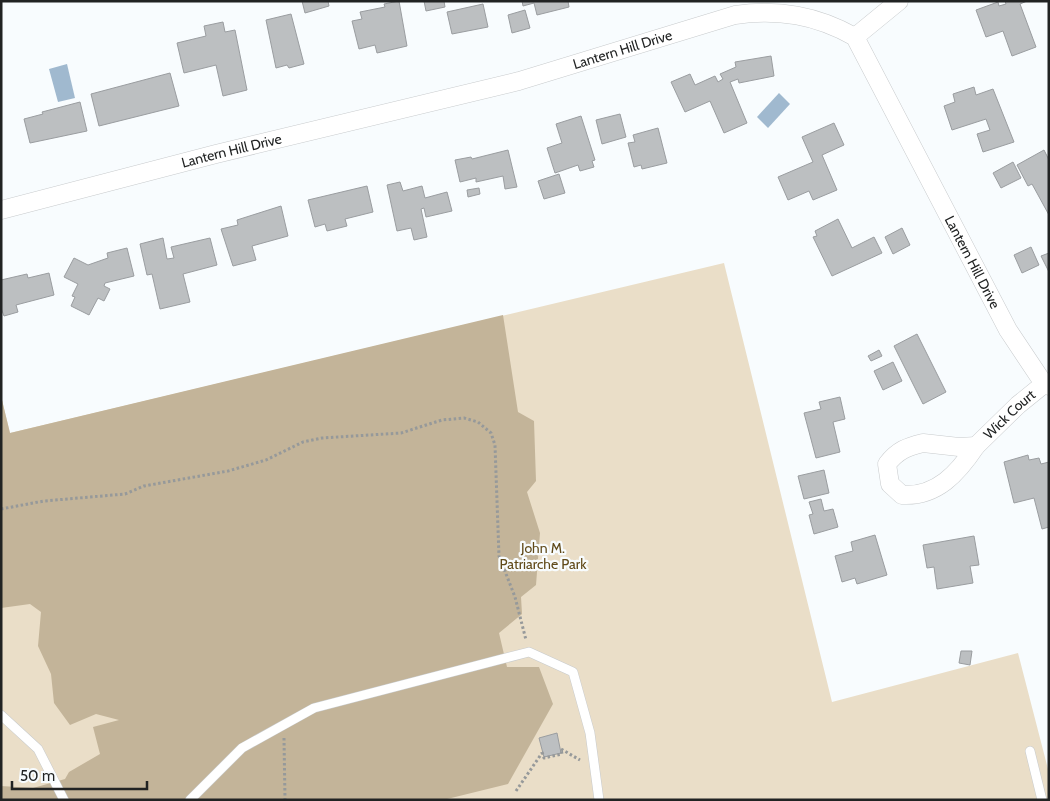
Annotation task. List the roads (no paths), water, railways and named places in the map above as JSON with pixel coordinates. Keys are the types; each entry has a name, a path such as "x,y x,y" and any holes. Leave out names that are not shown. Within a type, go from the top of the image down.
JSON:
{"street":[{"path":"855,37 899,1"},
{"name":"Lantern Hill Drive","path":"1,210 216,154 519,81 734,15 770,12 809,18 830,23 855,37 1008,330 1046,385"},
{"name":"Wick Court","path":"976,446 959,447 923,443 907,447 896,453 888,464 890,484 902,495 923,494 932,491 955,475 976,446 1046,385"}],"lane":[{"path":"190,800 242,748 314,708 529,652 573,672 590,733 599,800"},
{"path":"1,715 38,749 64,800"},
{"path":"1030,751 1042,800"}],"water":[{"path":"67,64 75,98 58,102 49,69"},
{"path":"779,93 790,104 768,128 757,117"}],"park label":[{"name":"John M. Patriarche Park","path":"543,556"}]}
